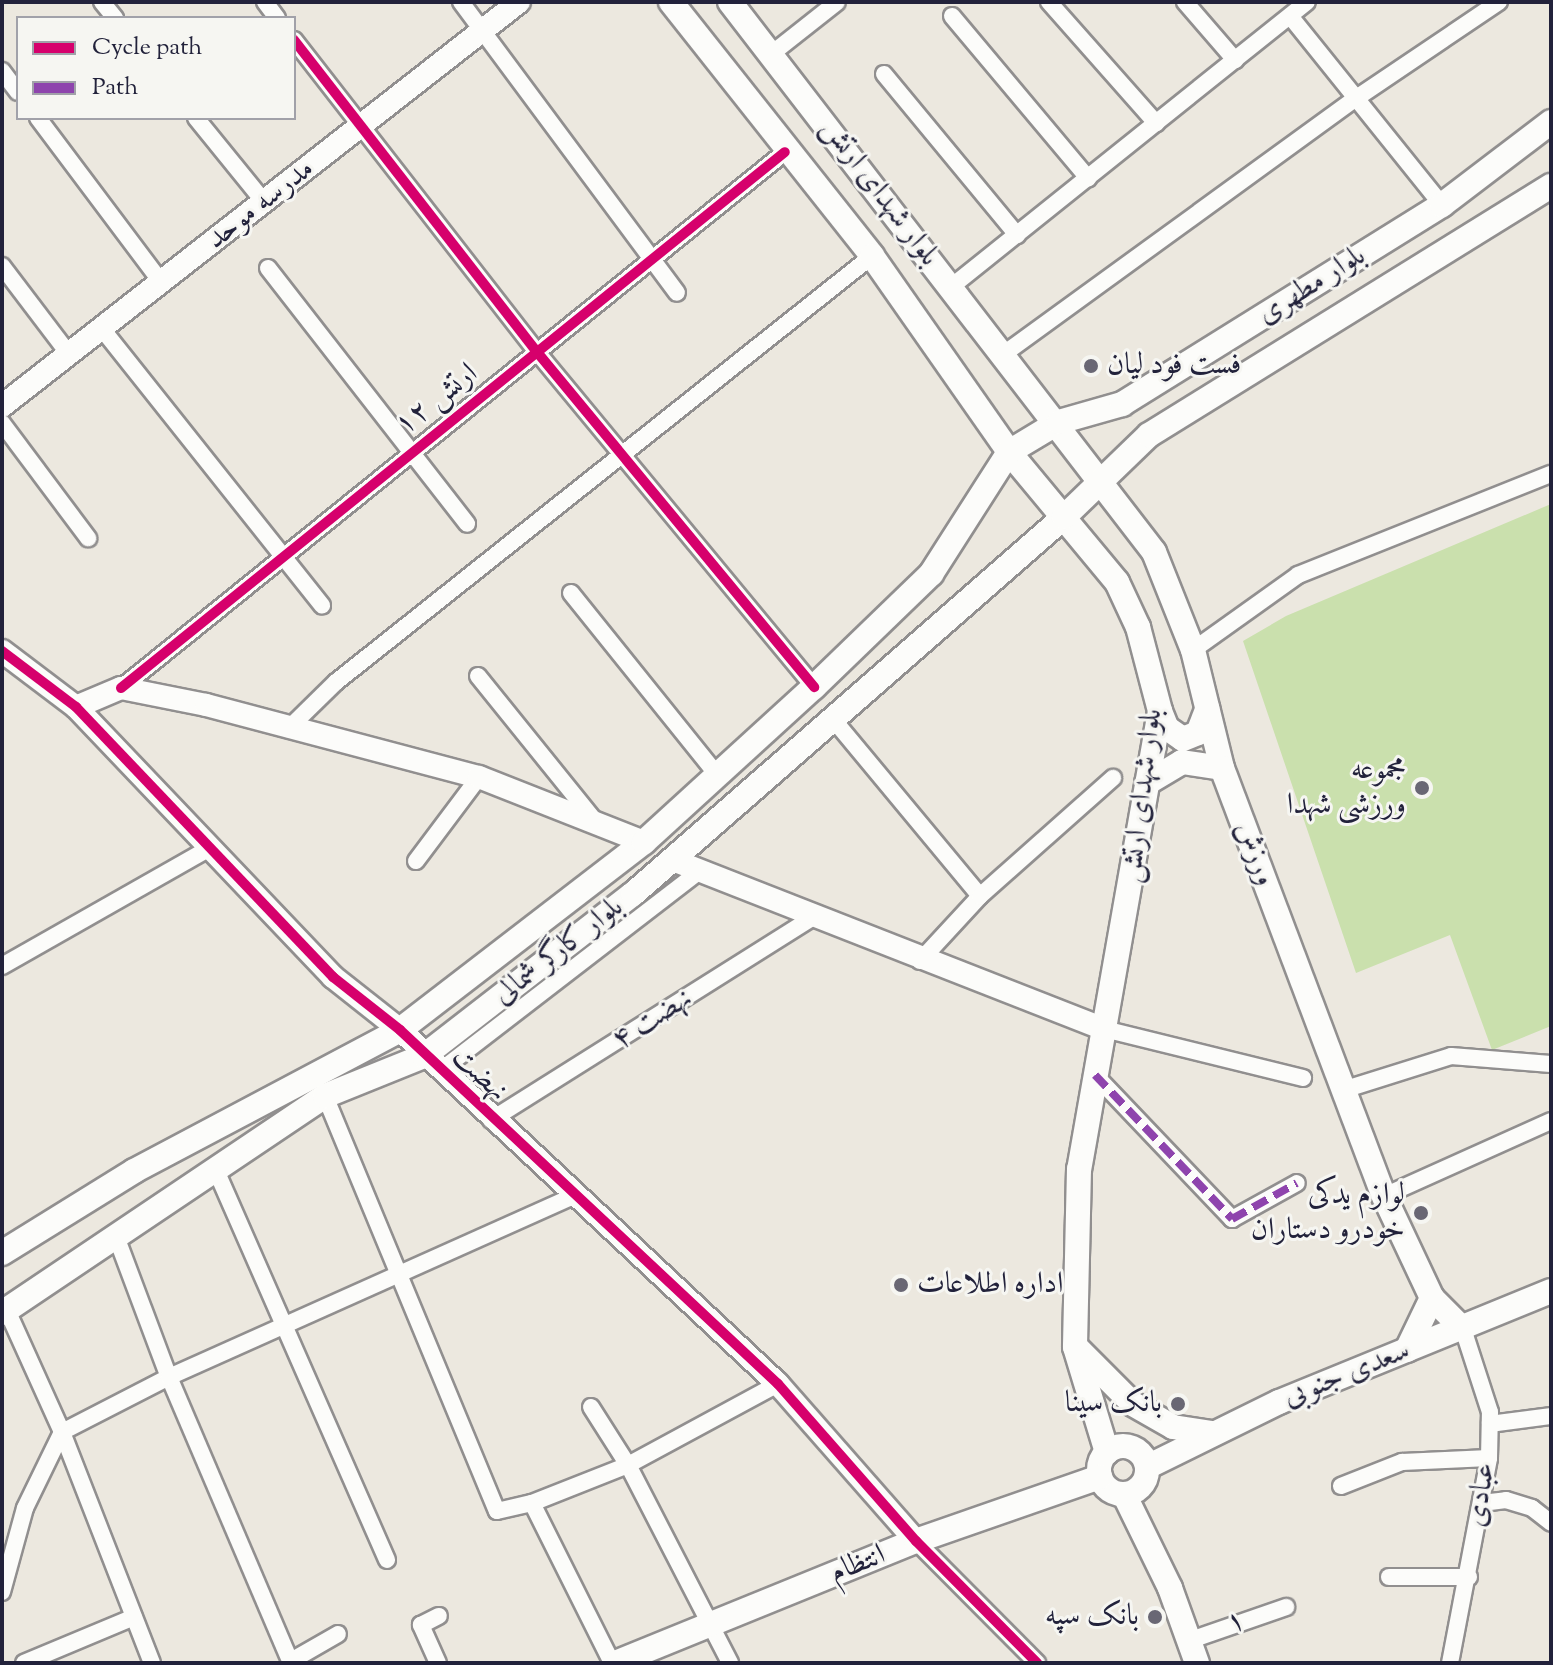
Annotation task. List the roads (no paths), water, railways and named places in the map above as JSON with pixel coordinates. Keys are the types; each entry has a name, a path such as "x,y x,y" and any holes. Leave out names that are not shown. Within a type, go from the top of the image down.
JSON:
{"main road":[{"name":"بلوار شهدای ارتش","path":"671,2 785,152 872,256 1009,452 1117,582 1138,627 1160,711 1079,1169 1075,1347 1107,1452"},
{"name":"بلوار شهدای ارتش","path":"730,2 1001,356 1059,422"},
{"name":"بلوار مطهری","path":"1009,452 1059,422 1122,404 1442,205 1551,122"},
{"name":"بلوار مطهری","path":"1064,517 1149,435 1551,186"},
{"name":"ورزش","path":"1059,422 1154,552 1193,650 1222,768 1384,1196 1432,1298 1463,1329"},
{"name":"بلوار کارگر شمالی","path":"2,1253 134,1171 400,1030 644,842 814,687 931,574 1009,452"},
{"name":"بلوار کارگر شمالی","path":"4,1312 117,1239 215,1168 325,1096 432,1064 673,860 1064,517"},
{"path":"1160,711 1167,728 1183,739 1198,733 1207,709"},
{"path":"1147,783 1182,762 1222,768"},
{"name":"سعدی جنوبی","path":"1147,1467 1211,1433 1551,1291"},
{"path":"1407,1350 1432,1298"},
{"path":"1075,1347 1133,1404 1173,1427 1211,1433"},
{"path":"1131,1447 1147,1467 1142,1486 1124,1494 1109,1489 1100,1477 1107,1452 1131,1447"},
{"name":"انتظام","path":"613,1663 916,1541 1100,1477"},
{"path":"1124,1494 1170,1588 1192,1652"}],"street":[{"path":"461,2 650,262 677,293"},
{"name":"مدرسه موحد","path":"2,406 519,2"},
{"path":"770,55 837,2"},
{"path":"1049,2 1156,123"},
{"path":"1185,2 1235,60"},
{"path":"951,287 1307,2"},
{"path":"1001,356 1358,97 1499,2"},
{"path":"952,16 1088,178"},
{"path":"1290,16 1442,205"},
{"path":"296,43 537,352 814,687"},
{"path":"2,71 16,89"},
{"path":"884,74 1017,235"},
{"path":"40,120 162,283"},
{"path":"198,120 265,203"},
{"name":"ارتش ۱۲","path":"121,688 410,451 785,152"},
{"path":"288,729 336,682 624,458 872,256"},
{"path":"2,266 68,353"},
{"path":"268,268 467,524"},
{"path":"103,330 322,605"},
{"path":"2,423 88,538"},
{"path":"1193,650 1298,575 1551,474"},
{"path":"571,593 718,776"},
{"name":"نهضت","path":"2,651 76,707 333,977 400,1030 491,1120 778,1384 916,1541"},
{"path":"478,676 597,823"},
{"path":"76,707 121,688 479,777 644,842"},
{"path":"833,719 980,896"},
{"path":"416,861 479,777"},
{"path":"920,961 980,896 1113,778"},
{"path":"2,966 210,848"},
{"path":"673,860 920,961 1104,1029 1303,1078"},
{"path":"432,1064 700,871"},
{"name":"نهضت ۴","path":"491,1120 813,917"},
{"path":"1343,1090 1451,1056 1551,1064"},
{"path":"1095,1075 1232,1219 1297,1183"},
{"path":"325,1096 401,1272 497,1511 532,1503 628,1465 778,1384"},
{"path":"1384,1196 1551,1121"},
{"path":"215,1168 287,1324 387,1560"},
{"path":"2,1592 25,1508 62,1432 169,1377 575,1195"},
{"path":"117,1239 169,1377 291,1662 338,1634"},
{"path":"4,1312 62,1432 152,1663"},
{"name":"عبادی","path":"1450,1663 1469,1577 1489,1458 1490,1424 1463,1329"},
{"path":"591,1407 628,1465 730,1663"},
{"path":"1490,1424 1551,1416"},
{"path":"1341,1486 1402,1462 1489,1458"},
{"path":"1482,1503 1506,1500 1532,1508 1551,1523"},
{"path":"532,1503 613,1663"},
{"path":"916,1541 1037,1663"},
{"path":"1389,1577 1469,1577"},
{"name":"۱","path":"1192,1652 1286,1607"},
{"path":"438,1663 421,1625 439,1616"},
{"path":"24,1663 134,1617"}],"place":[{"name":"فست فود لیان","path":"1091,366"},
{"name":"مجموعه ورزشی شهدا","path":"1422,788"},
{"name":"لوازم یدکی خودرو دستاران","path":"1421,1213"},
{"name":"اداره اطلاعات","path":"901,1285"},
{"name":"بانک سینا","path":"1178,1404"},
{"name":"بانک سپه","path":"1155,1617"}]}
